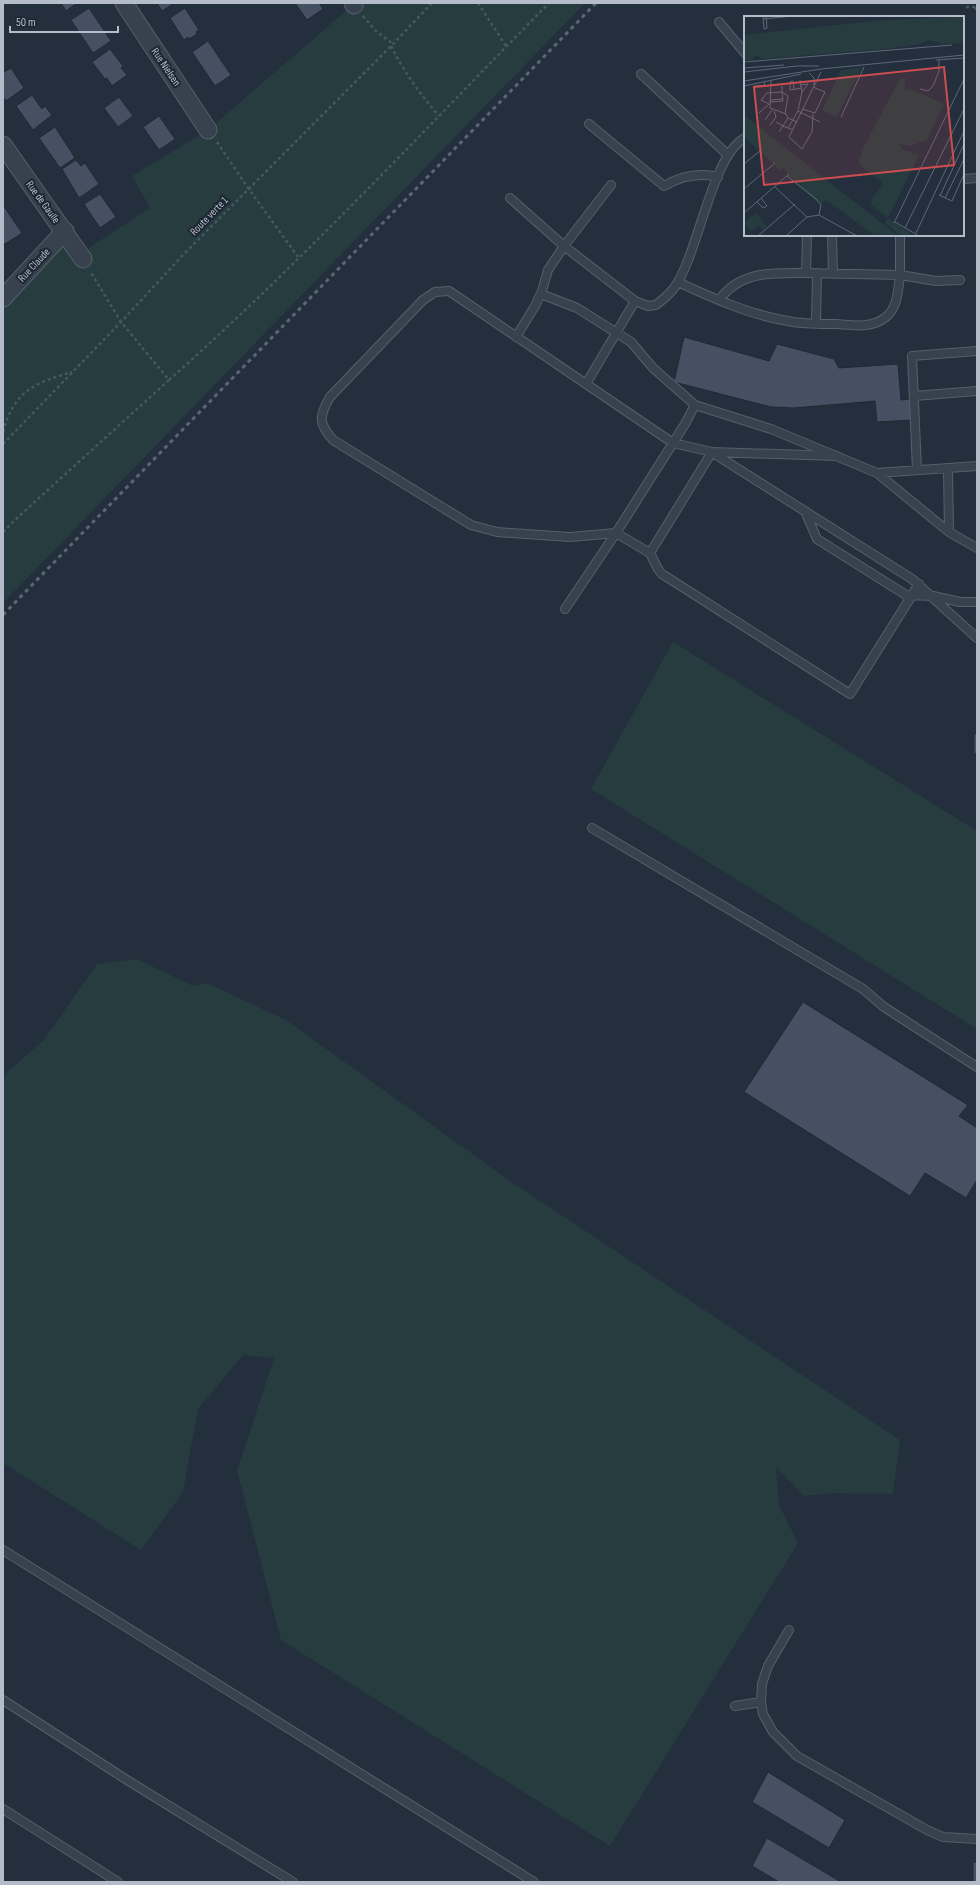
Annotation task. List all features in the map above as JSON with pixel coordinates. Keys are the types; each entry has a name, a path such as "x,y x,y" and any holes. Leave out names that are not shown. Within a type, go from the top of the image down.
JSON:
{"street":[{"name":"Rue Nielsen","path":"124,3 208,130"},
{"name":"Rue de Gaulle","path":"3,145 65,231 83,259"},
{"name":"Rue Claude","path":"3,298 65,231"}],"lane":[{"path":"719,22 744,51"},
{"path":"642,74 728,155"},
{"path":"589,124 664,186 686,176 704,174 718,177"},
{"path":"510,198 564,246 634,301 648,306 656,305 665,298 678,282 685,268 718,177 728,155 738,142 744,139"},
{"path":"964,179 977,178"},
{"path":"516,337 541,294 548,270 564,246 611,185"},
{"path":"806,273 807,236"},
{"path":"832,236 833,274"},
{"path":"678,282 745,310 793,322 868,325 877,323 887,316 893,309 897,299 900,275 900,236"},
{"path":"719,300 727,289 737,282 762,274 817,273 900,275 936,281 960,280"},
{"path":"816,323 817,273"},
{"path":"836,456 712,452 673,443 449,291 435,292 423,300 396,326 330,397 322,409 321,420 323,429 333,440 350,452 471,525 497,532 570,537 616,533 650,554 662,574 850,694 919,584"},
{"path":"541,294 577,308 631,342 653,368 695,405 770,430 877,473 949,532 977,548"},
{"path":"586,384 634,301"},
{"path":"918,470 912,356 977,351"},
{"path":"914,396 977,391"},
{"path":"565,609 616,533 673,443 695,405"},
{"path":"650,554 712,452"},
{"path":"712,452 919,584 977,638"},
{"path":"877,473 977,466"},
{"path":"948,468 949,532"},
{"path":"805,510 817,539 906,595 933,596 960,602 977,602"},
{"path":"592,828 864,988 884,1007 977,1067"},
{"path":"3,1550 534,1882"},
{"path":"789,1630 765,1674 762,1684 761,1702 763,1714 773,1732 788,1749 801,1758 931,1832 952,1839 977,1840"},
{"path":"3,1700 127,1780 293,1882"},
{"path":"734,1706 761,1702"},
{"path":"3,1809 118,1882"}],"path":[{"name":"Route verte 1","path":"3,444 122,322 182,256 248,188 392,45 432,3"},
{"path":"478,3 506,46"},
{"path":"3,532 16,518 225,330 439,116 548,3"},
{"path":"353,4 376,31 392,45 401,67 439,116"},
{"path":"966,7 975,5 977,11"},
{"path":"208,130 298,257"},
{"path":"83,259 122,322 169,380"},
{"path":"3,432 12,406 34,384 72,372"}],"green space":[{"path":"355,3 585,3 3,603 3,298 65,231 83,259 90,247 150,208 132,176 208,130"},
{"path":"673,642 977,831 977,1029 591,789"},
{"path":"137,959 193,986 207,983 286,1020 510,1181 900,1440 893,1494 832,1493 804,1496 776,1467 779,1505 798,1543 610,1846 281,1640 237,1470 274,1358 243,1355 198,1409 183,1492 141,1550 3,1463 3,1076 44,1040 97,964"}],"building":[{"path":"61,3 77,3 66,11"},
{"path":"157,3 174,3 162,11"},
{"path":"295,3 319,3 323,9 307,20"},
{"path":"89,8 111,41 93,53 71,20"},
{"path":"185,8 199,30 196,32 197,34 184,40 170,18"},
{"path":"208,41 231,75 215,86 192,52"},
{"path":"110,49 123,66 121,68 127,75 112,86 107,78 105,79 92,62"},
{"path":"11,68 24,88 6,101 3,97 3,72"},
{"path":"32,95 42,109 45,106 52,115 33,130 16,106"},
{"path":"119,97 133,116 118,127 104,108"},
{"path":"159,116 175,139 159,150 143,127"},
{"path":"55,127 75,158 60,168 39,138"},
{"path":"76,160 81,166 85,163 99,184 79,198 62,169"},
{"path":"100,194 116,217 100,228 84,204"},
{"path":"3,205 22,233 5,244 3,242"},
{"path":"684,337 769,361 777,344 834,359 839,368 898,364 901,400 910,399 911,420 877,422 875,401 794,408 771,407 674,382"},
{"path":"977,733 977,754 974,753 974,734"},
{"path":"803,1002 968,1105 959,1116 977,1128 977,1180 966,1198 925,1173 910,1196 744,1092"},
{"path":"768,1772 845,1820 829,1848 752,1802"},
{"path":"767,1838 841,1882 779,1882 752,1866"},
{"path":"973,1862 977,1862 977,1882 973,1882"}],"railway":[{"path":"3,615 596,3"}]}
